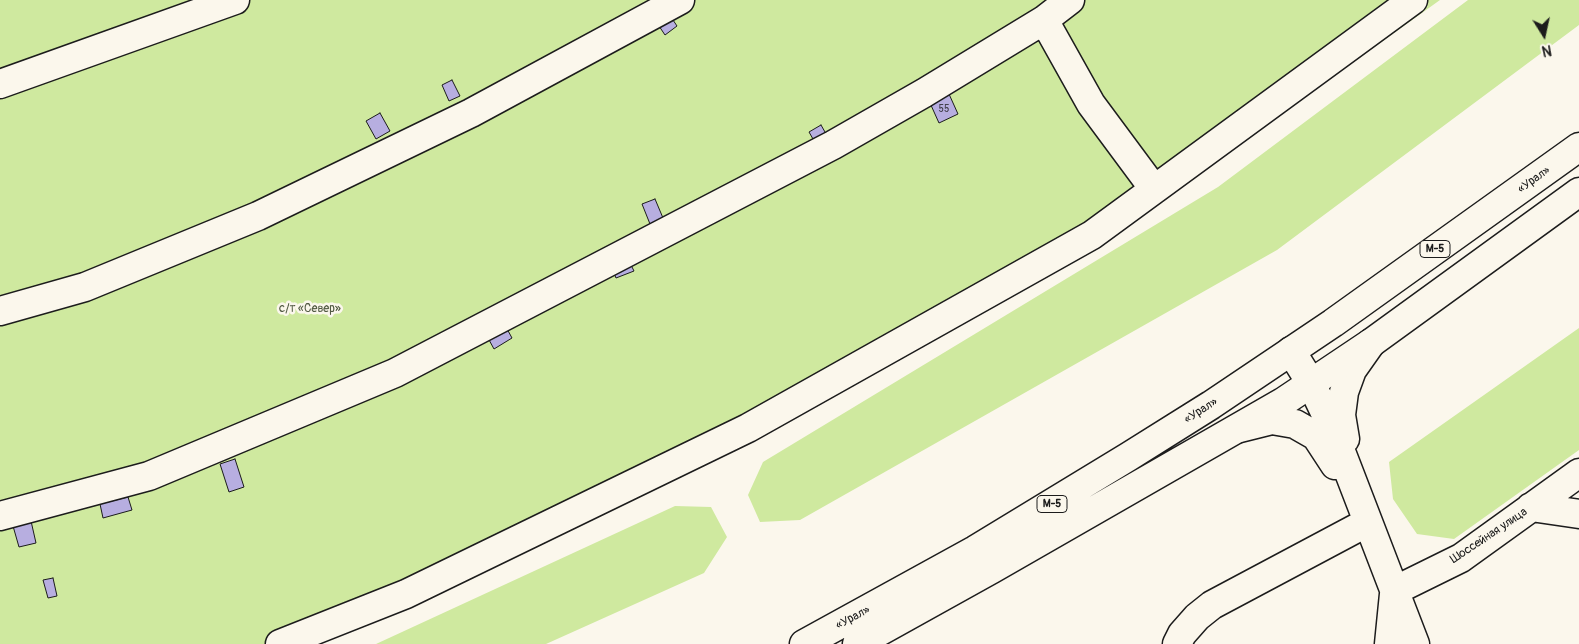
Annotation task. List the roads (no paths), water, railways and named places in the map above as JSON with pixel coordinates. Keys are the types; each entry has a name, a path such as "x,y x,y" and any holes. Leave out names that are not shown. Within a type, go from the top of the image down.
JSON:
{"main road":[{"path":"0,84 235,0"},
{"path":"0,311 85,287 258,216 471,113 680,0"},
{"path":"0,516 149,476 395,373 833,145 924,93 1044,20 1070,0"},
{"path":"280,644 406,594 748,428 1092,235 1413,0"},
{"path":"1044,20 1091,104 1154,189"},
{"name":"«Урал»","path":"804,644 915,584 1161,436 1291,351 1579,147"},
{"name":"«Урал»","path":"857,644 1235,430 1311,383 1371,343 1579,192"},
{"path":"1368,522 1346,442 1341,415 1347,382 1352,370 1371,343"},
{"path":"1291,351 1311,383 1330,423 1415,644"},
{"path":"1235,430 1272,420 1295,424 1316,436 1330,455 1368,522"},
{"name":"Шоссейная улица","path":"1394,590 1461,558 1579,473"},
{"path":"1532,507 1579,514"},
{"path":"1177,644 1182,634 1197,617 1212,605 1368,522"},
{"path":"1389,644 1394,590"}],"park label":[{"name":"с/т «Север»","path":"310,309"}]}
